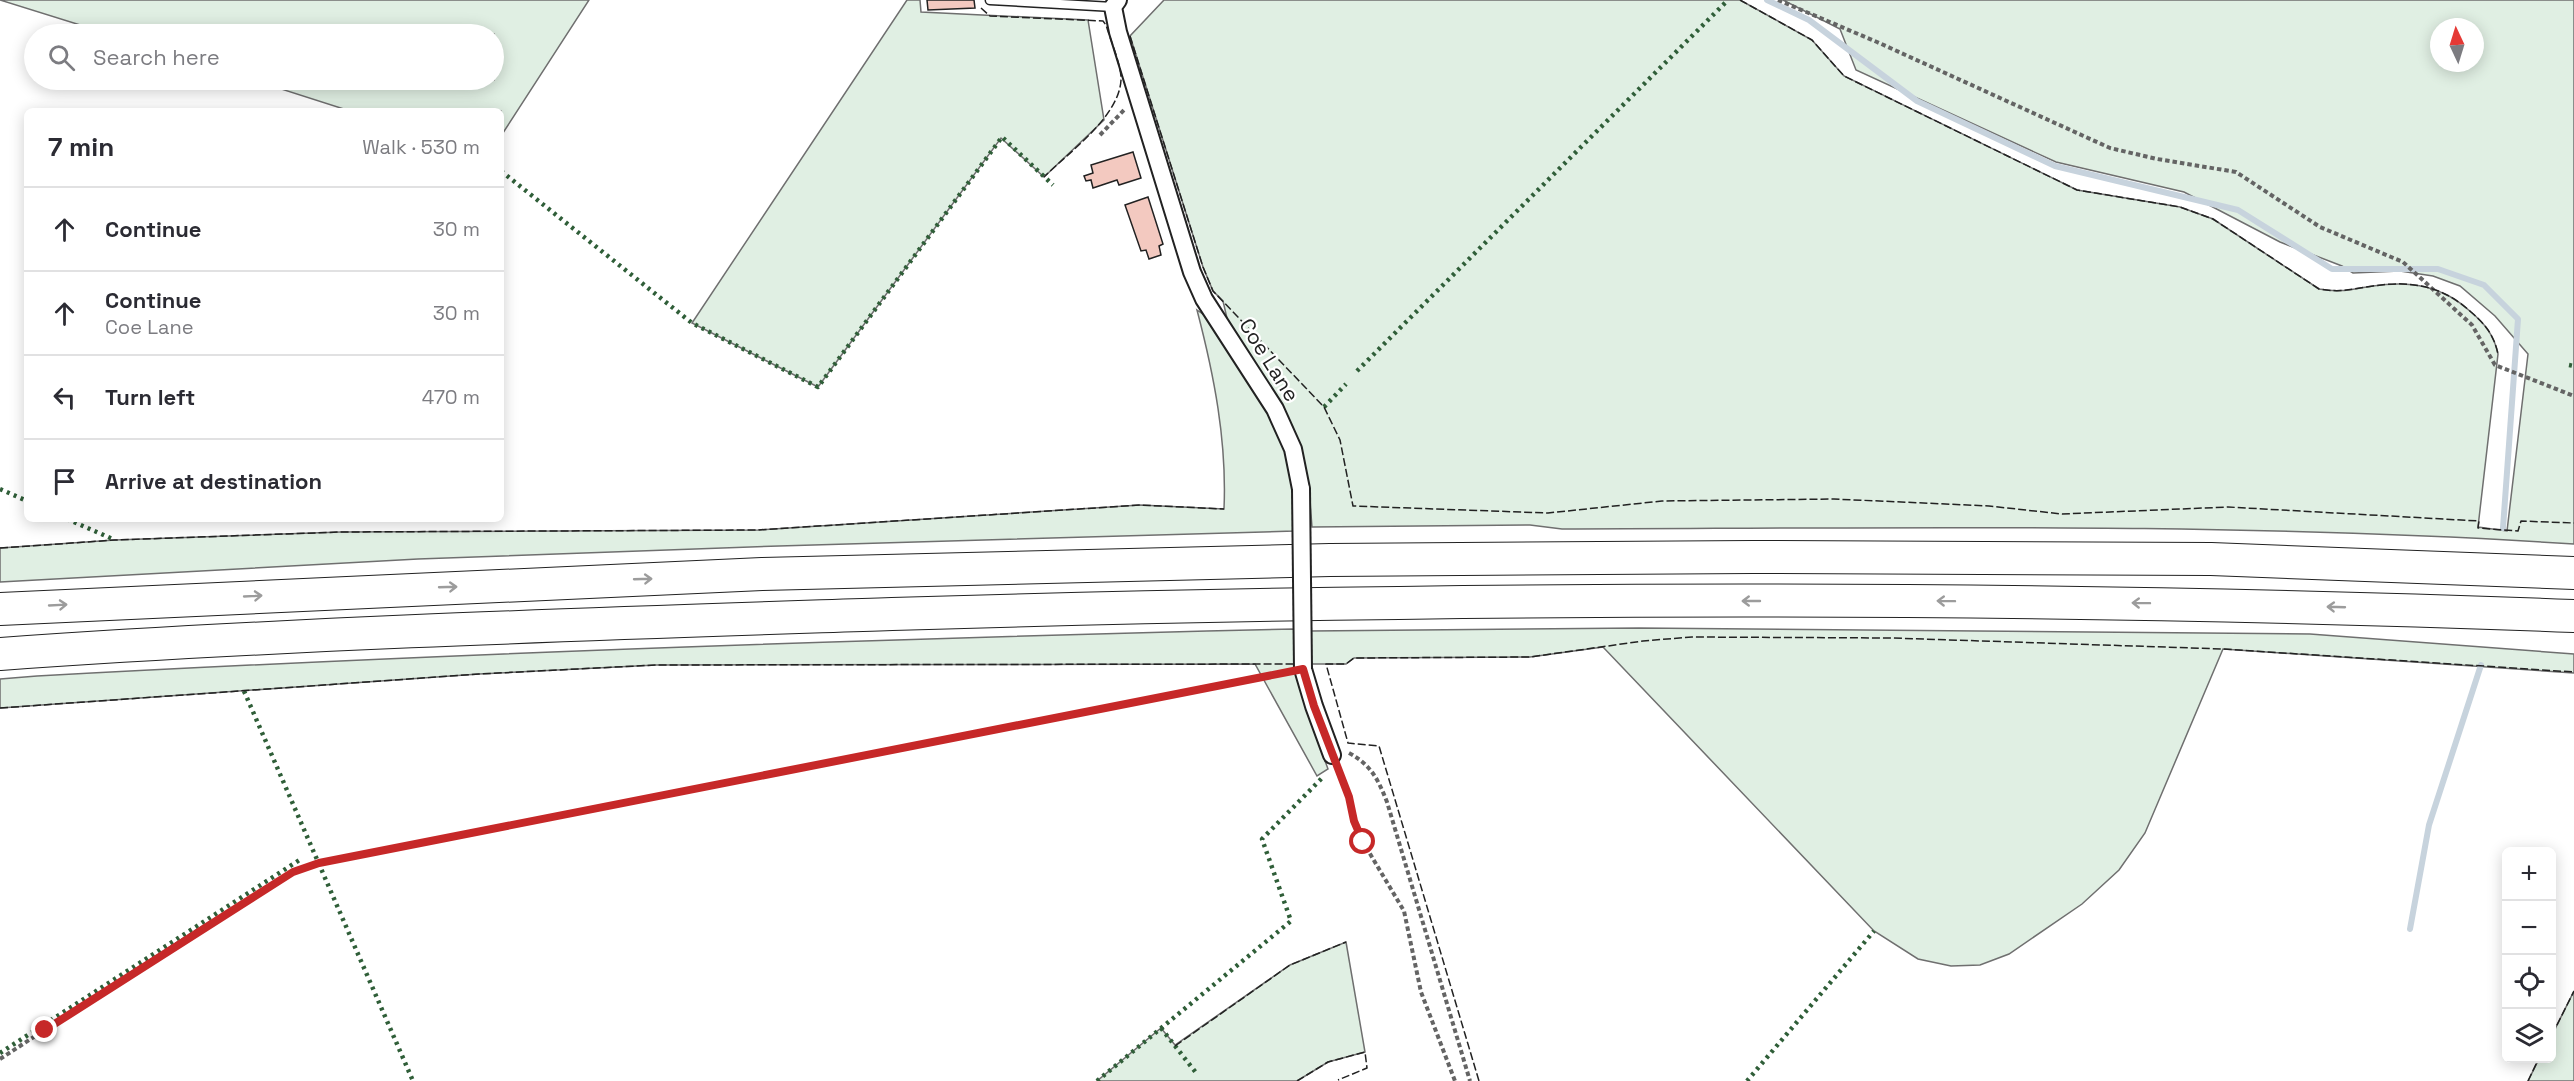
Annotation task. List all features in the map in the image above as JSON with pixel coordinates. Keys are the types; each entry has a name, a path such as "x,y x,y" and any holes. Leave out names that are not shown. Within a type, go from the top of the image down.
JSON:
{"highway":[{"path":"0,609 762,574 1318,560 1718,557 2211,559 2574,573"},
{"path":"0,654 393,633 760,618 1331,604 1940,601 2218,604 2574,616"},
{"path":"2394,609 2574,630"}],"street":[{"name":"Coe Lane","path":"1116,4 1118,32 1192,272 1204,299 1275,409 1293,449 1301,489 1303,669 1331,753"}],"lane":[{"path":"990,0 1116,4"}],"path":[{"path":"1778,0 1877,42 2110,148 2157,159 2236,172 2320,226 2403,262 2472,325 2495,365 2574,396"},
{"path":"1100,135 1126,107 1126,84 1131,75"},
{"path":"0,1059 283,878 319,863 1303,669"},
{"path":"1455,1081 1420,992 1404,911 1363,842 1331,753 1348,752 1365,762 1377,776 1470,1081"}],"green space":[{"path":"0,0 589,0 504,131 504,108 341,108 284,90 504,90 504,24 77,24"},
{"path":"907,0 920,0 921,12 1088,20 1104,120 1044,177 1001,138 818,387 692,323"},
{"path":"1164,0 1740,0 1812,40 1844,76 2077,190 2180,207 2213,219 2319,289 2340,291 2387,284 2413,285 2438,291 2460,303 2488,330 2498,354 2478,527 2507,531 2528,354 2495,316 2460,286 2433,276 2400,271 2353,273 2342,266 2280,242 2184,192 2056,162 1856,70 1840,29 1783,0 2574,0 2574,544 2448,537 2195,529 1562,529 1530,525 1312,527 1309,489 1302,460 1229,327 1223,301 1213,291 1203,267 1130,36"},
{"path":"1197,310 1207,317 1240,363 1282,431 1292,468 1294,531 418,559 0,582 0,548 115,540 341,532 758,530 1140,505 1224,509 1223,458 1218,408"},
{"path":"1639,628 2310,634 2574,654 2574,673 2223,649 2145,833 2119,870 2082,904 2009,954 1980,965 1951,966 1918,959 1874,931 1603,647 1530,657 1354,658 1346,664 1311,664 1311,631"},
{"path":"1294,629 1298,666 1306,700 1328,769 1317,776 1255,664 656,665 479,674 0,708 0,679 37,676 351,660 666,648"},
{"path":"1346,942 1365,1052 1328,1062 1297,1081 1097,1081 1161,1028 1175,1045 1290,965"},
{"path":"2574,991 2574,1081 2528,1081 2537,1063 2556,1063 2556,1027"}],"building":[{"path":"927,0 974,0 975,8 928,10"},
{"path":"1133,152 1141,178 1119,185 1117,180 1093,188 1091,180 1086,181 1084,176 1093,173 1091,165"},
{"path":"1148,197 1163,244 1159,246 1161,255 1149,259 1146,250 1141,251 1125,205"}],"waterway":[{"path":"1767,0 1809,20 1917,101 2055,166 2238,210 2332,269 2438,269 2484,285 2518,319 2503,528"},
{"path":"2410,929 2429,825 2481,665"}],"hedge":[{"path":"1357,371 1728,0"},
{"path":"504,173 692,323 818,387 1002,137 1053,185"},
{"path":"2569,365 2574,366"},
{"path":"1324,407 1346,384"},
{"path":"0,489 24,500"},
{"path":"74,522 115,540"},
{"path":"244,691 413,1081"},
{"path":"1097,1081 1291,921 1262,839 1324,776"},
{"path":"0,1053 301,859"},
{"path":"1747,1081 1874,931"},
{"path":"1161,1028 1197,1074"}],"fence":[{"path":"1740,0 1812,40 1844,76 2077,190 2180,207 2213,219 2319,289 2340,291 2400,284 2426,287 2449,296 2485,326 2494,341 2498,354"},
{"path":"981,8 990,16 1103,21 1106,25 1121,74 1118,94 1112,107 1091,133 1044,177"},
{"path":"1130,36 1203,267 1213,291 1324,407 1340,440 1353,506 1548,513 1662,501 1834,499 1989,506 2062,514 2228,507 2479,521 2478,528 2518,531 2521,521 2574,523"},
{"path":"0,548 115,540 341,532 758,530 1140,505 1224,509"},
{"path":"1479,1081 1379,746 1348,743 1326,664 1346,664 1354,658 1530,657 1643,641 1692,637 1892,638 2223,649 2574,672"},
{"path":"0,708 479,674 656,665 1296,664"},
{"path":"1175,1046 1290,965 1346,942"},
{"path":"2556,1027 2574,991"},
{"path":"1297,1081 1328,1062 1365,1052 1367,1068 1338,1080"},
{"path":"2528,1081 2537,1063"}],"route":[{"path":"45,1030 195,932 293,872 319,863 1303,669 1363,842"}]}
